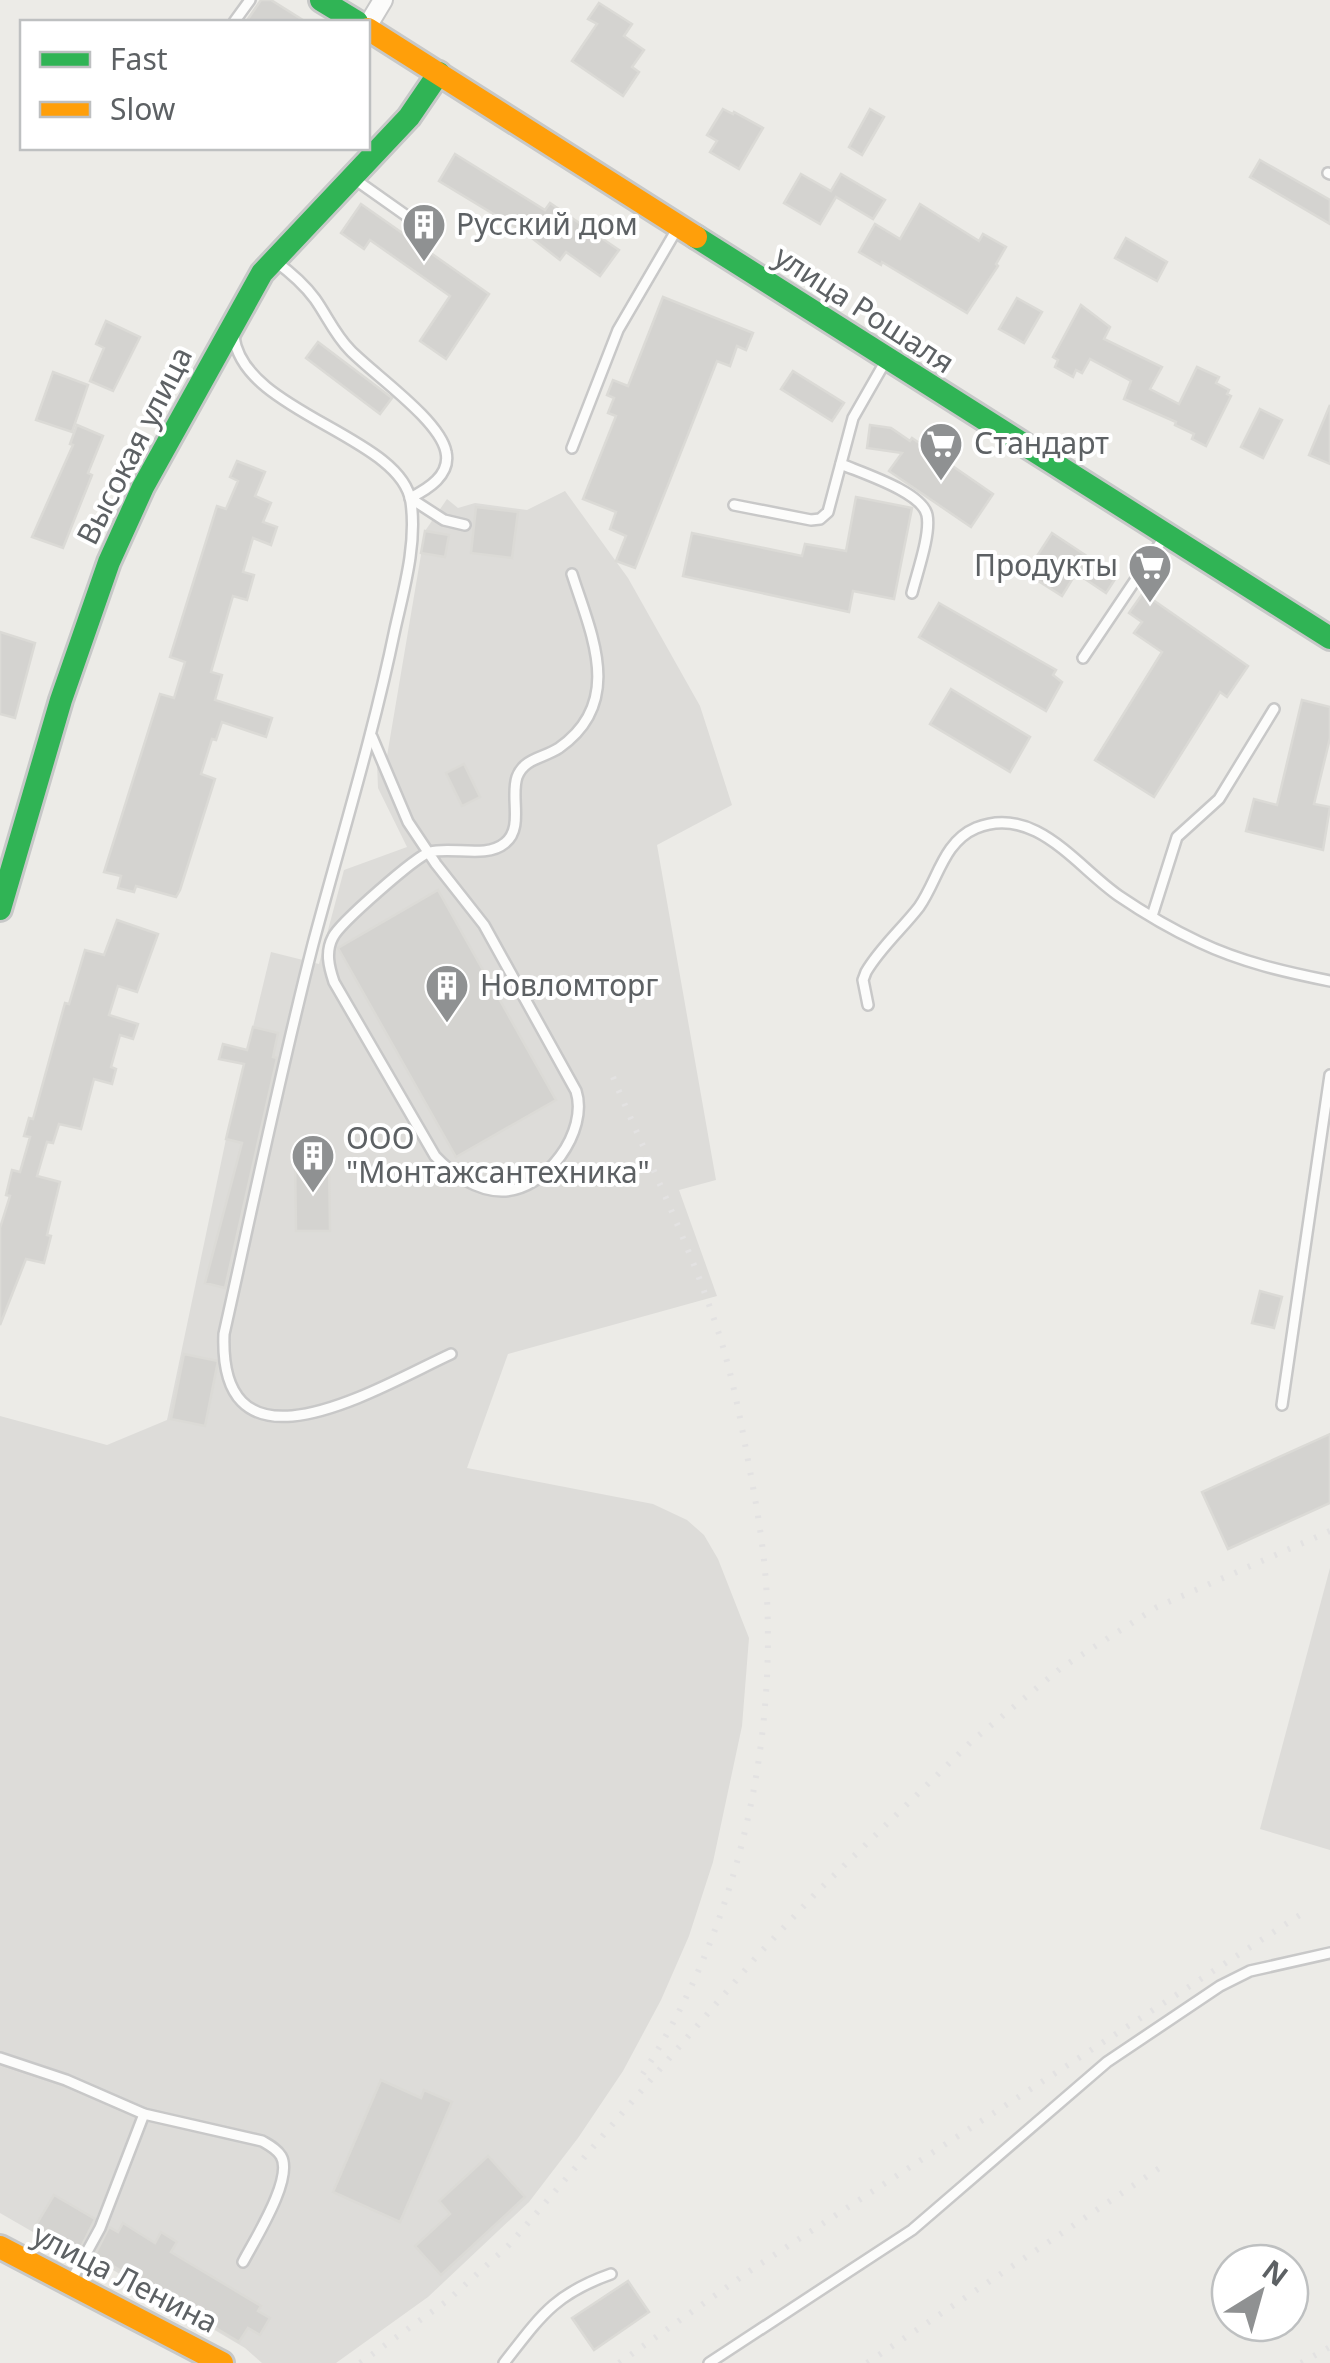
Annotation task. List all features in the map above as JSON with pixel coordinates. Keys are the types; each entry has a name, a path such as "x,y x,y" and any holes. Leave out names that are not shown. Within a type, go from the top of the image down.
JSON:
{"street":[{"path":"322,0 354,20"},
{"path":"370,23 383,0"},
{"name":"улица Рошаля","path":"370,28 886,360 1330,638"},
{"name":"Высокая улица","path":"0,909 61,700 109,562 143,487 239,310 273,259 410,118 439,73"},
{"name":"улица Ленина","path":"1,2249 222,2363"}],"lane":[{"path":"351,176 412,219"},
{"path":"572,448 618,330 678,226"},
{"path":"273,259 314,297 343,343 398,392 442,442 446,452 442,473 424,491 410,498"},
{"path":"239,310 234,342 247,369 275,393 386,466 410,498 436,516 464,525"},
{"path":"734,504 820,519 832,504 852,418 886,360"},
{"path":"841,464 912,497 926,510 927,526 912,593"},
{"path":"410,498 405,583 371,735 292,1027 224,1334 225,1375 239,1402 269,1416 287,1416 308,1414 348,1401 451,1354"},
{"path":"1083,658 1164,536"},
{"path":"371,735 396,798 428,852 484,926 581,1105 564,1150 544,1172 515,1189 502,1191 475,1185 456,1175 435,1156 334,982 329,968 330,942 341,924 428,852 487,850 504,845 513,831 518,775 532,759 554,752 566,742 587,716 600,674 572,574"},
{"path":"1152,916 1177,837 1219,799 1274,709"},
{"path":"868,1005 863,980 870,964 921,904 950,848 961,836 986,824 1004,822 1046,836 1118,895 1230,956 1330,981"},
{"path":"1282,1405 1330,1075"},
{"path":"709,2363 912,2230 1107,2062 1220,1986 1250,1971 1330,1953"},
{"path":"0,2058 66,2080 144,2114 262,2141 282,2158 284,2178 244,2262"},
{"path":"69,2285 100,2228 144,2114"},
{"path":"504,2363 554,2302 579,2286 612,2274"}],"shaded area":[{"path":"565,491 628,578 700,706 732,805 657,845 716,1180 679,1190 717,1296 508,1354 467,1468 653,1504 687,1520 704,1535 718,1559 749,1638 742,1726 713,1862 689,1936 623,2071 578,2138 529,2202 428,2297 336,2363 262,2363 245,2348 108,2267 104,2273 0,2213 0,1416 107,1445 167,1420 226,1139 271,952 319,964 344,870 407,847 378,788 377,763 387,756 425,531 447,499 458,508 475,503 527,510"},
{"path":"1330,1568 1330,1850 1260,1829"}],"building":[{"path":"261,0 271,0 303,20 247,20"},
{"path":"599,3 632,24 624,36 644,50 632,67 639,72 623,96 572,61 597,24 588,19"},
{"path":"723,109 763,128 739,169 710,152 717,141 707,135"},
{"path":"870,109 884,117 862,155 849,147"},
{"path":"455,154 545,210 550,203 619,250 600,276 566,252 560,260 528,235 439,181"},
{"path":"1260,160 1330,200 1330,224 1250,177"},
{"path":"801,174 831,191 841,174 885,200 873,219 836,197 820,224 784,203"},
{"path":"361,204 489,294 446,359 420,341 450,296 370,240 364,249 341,233"},
{"path":"920,204 979,241 983,234 1006,247 967,313 859,252 875,224 900,239"},
{"path":"1126,238 1167,262 1157,281 1115,258"},
{"path":"663,297 753,333 746,350 737,346 730,366 717,361 635,568 616,561 626,536 610,529 616,512 583,499 616,416 608,413 614,398 607,395 613,380 628,386"},
{"path":"1017,298 1042,312 1024,343 999,329"},
{"path":"1081,305 1110,327 1104,339 1162,367 1150,389 1179,404 1197,367 1219,377 1216,383 1229,390 1227,394 1231,396 1206,446 1192,439 1194,434 1175,425 1176,422 1124,399 1131,381 1090,359 1082,373 1076,370 1073,377 1055,367 1058,360 1053,357"},
{"path":"106,321 140,337 113,391 90,381 104,348 96,344"},
{"path":"318,342 392,398 380,414 306,358"},
{"path":"793,371 844,403 832,421 781,389"},
{"path":"53,372 88,385 72,432 36,420"},
{"path":"1330,405 1330,464 1309,455"},
{"path":"1260,409 1282,420 1263,458 1241,447"},
{"path":"77,425 103,436 63,548 32,537 73,445 70,444"},
{"name":"Стандарт","path":"870,425 891,428 910,441 912,438 993,494 971,527 889,471 902,453 867,448"},
{"path":"237,461 265,472 255,496 271,503 263,522 277,527 271,545 253,538 243,572 254,575 247,600 233,596 211,672 222,675 215,700 272,718 266,737 222,722 216,740 212,739 201,774 215,779 176,897 136,886 134,892 118,888 121,876 104,872 160,694 174,698 185,662 170,657 217,506 226,509 238,481 230,477"},
{"path":"856,497 912,508 894,599 853,591 849,612 683,576 692,533 802,556 805,544 846,551"},
{"path":"476,507 518,512 512,558 471,553"},
{"path":"425,531 449,535 445,557 421,553"},
{"path":"1052,533 1117,576 1106,593 1076,573 1062,596 1026,573"},
{"path":"1143,593 1248,666 1227,697 1220,692 1154,797 1095,760 1162,652 1134,633 1142,622 1129,613"},
{"path":"939,603 1056,670 1053,675 1062,682 1046,711 919,637"},
{"path":"0,632 35,643 15,718 0,714"},
{"path":"951,689 1030,737 1010,772 930,724"},
{"path":"1302,700 1330,707 1330,738 1314,804 1330,807 1323,850 1246,831 1254,799 1277,805"},
{"path":"464,764 480,797 462,806 446,773"},
{"name":"Новломторг","path":"438,890 556,1100 456,1157 338,948"},
{"path":"117,920 158,934 137,992 118,986 109,1015 138,1024 133,1039 120,1035 111,1067 116,1069 112,1084 94,1079 81,1129 59,1124 53,1143 47,1142 37,1176 60,1182 47,1235 51,1236 44,1263 26,1259 0,1325 0,1228 10,1196 6,1195 12,1170 20,1172 30,1137 24,1136 29,1118 33,1119 65,1003 69,1004 85,950 104,955"},
{"path":"253,1027 278,1033 273,1057 277,1058 225,1288 205,1283 242,1143 226,1139 244,1064 219,1059 223,1044 247,1050"},
{"name":"ООО \"Монтажсантехника\"","path":"295,1157 329,1157 330,1231 296,1231"},
{"path":"1260,1291 1282,1297 1274,1328 1252,1323"},
{"path":"184,1354 218,1361 205,1426 171,1419"},
{"path":"1330,1434 1330,1503 1228,1549 1202,1492"},
{"path":"381,2080 421,2098 424,2090 452,2102 400,2222 333,2192"},
{"path":"488,2156 525,2197 441,2275 415,2246 450,2214 439,2201"},
{"path":"54,2195 95,2219 81,2247 78,2245 73,2254 33,2230"},
{"path":"123,2223 155,2243 161,2232 177,2242 171,2252 261,2306 258,2311 270,2318 260,2335 248,2328 239,2342 95,2255 109,2227 118,2232"},
{"path":"628,2281 649,2312 594,2350 572,2318"}],"railway":[{"path":"613,1077 692,1260 725,1355 761,1535 768,1646 765,1711 756,1775 725,1902 702,1963 642,2075"},
{"path":"360,2363 447,2301 509,2245 758,1955 972,1741 1061,1668 1157,1607 1330,1531"},
{"path":"619,2363 754,2268 1303,1913"},
{"path":"867,2363 1164,2165"},
{"path":"1301,2363 1330,2347"}],"traffic: fast":[{"path":"321,0 354,20"},
{"path":"0,909 61,700 109,562 143,487 262,273 409,117 439,73"},
{"path":"696,237 1330,638"}],"traffic: slow":[{"path":"370,30 696,237"},
{"path":"0,2247 222,2363"}],"place":[{"name":"Русский дом","path":"424,263"},
{"name":"Стандарт","path":"941,482"},
{"name":"Продукты","path":"1150,604"},
{"name":"Новломторг","path":"447,1024"},
{"name":"ООО \"Монтажсантехника\"","path":"313,1194"}]}
